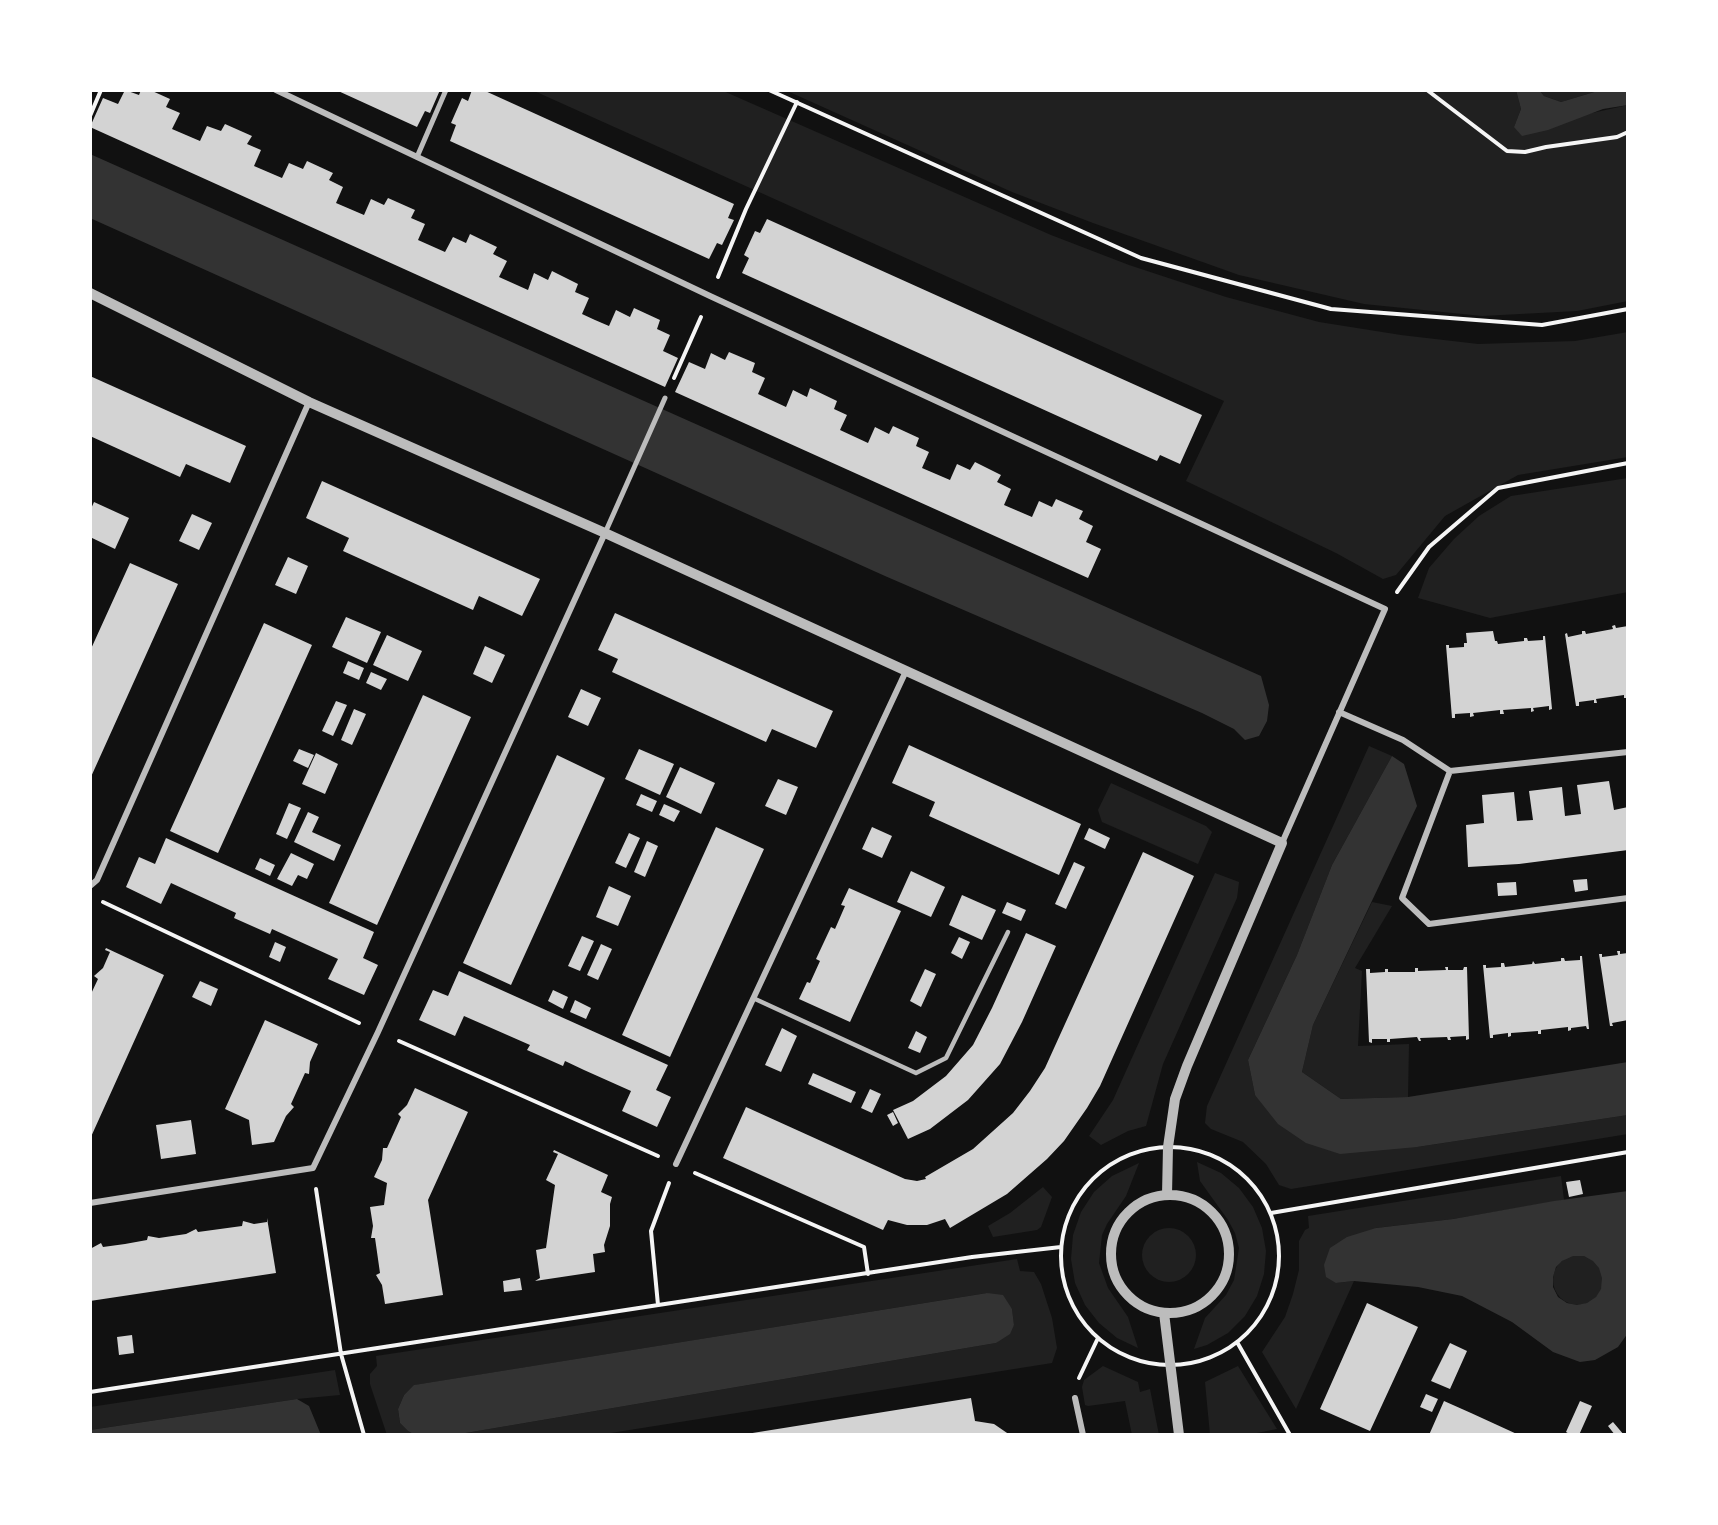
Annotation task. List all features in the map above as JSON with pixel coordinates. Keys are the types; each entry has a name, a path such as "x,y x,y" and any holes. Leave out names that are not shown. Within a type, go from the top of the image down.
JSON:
{"street":[{"path":"276,90 710,296 1385,609 1187,1066 1175,1099 1168,1147 1167,1194"},
{"path":"417,157 447,90"},
{"path":"90,293 309,402 605,533 1282,843"},
{"path":"90,1203 314,1168 378,1032 665,398"},
{"path":"90,886 97,880 309,402"},
{"path":"676,1164 906,671"},
{"path":"1339,712 1403,740 1450,771 1628,752"},
{"path":"1450,771 1402,898 1429,924 1628,898"},
{"path":"1167,1194 1185,1196 1202,1203 1215,1215 1225,1230 1230,1247 1229,1264 1223,1281 1213,1296 1198,1306 1181,1312 1164,1313 1145,1308 1128,1296 1117,1281 1111,1262 1112,1242 1119,1224 1131,1209 1148,1199 1167,1194"},
{"path":"1164,1313 1179,1435"},
{"path":"1075,1398 1083,1435"}],"lane":[{"path":"753,998 916,1073 946,1058 1008,932"}],"path":[{"path":"90,116 101,90"},
{"path":"769,90 1141,258 1331,309 1542,325 1628,309"},
{"path":"1427,90 1508,151 1525,153 1546,147 1617,137 1628,132"},
{"path":"746,209 797,102"},
{"path":"1385,609 1429,547 1498,488 1628,463"},
{"path":"101,902 378,1032 864,1247 868,1274"},
{"path":"1168,1147 1194,1149 1219,1158 1240,1172 1258,1191 1271,1214 1277,1236 1279,1260 1275,1283 1267,1305 1254,1325 1237,1342 1216,1355 1193,1362 1169,1365 1144,1362 1119,1353 1098,1338 1081,1319 1069,1297 1062,1272 1061,1247 1067,1221 1078,1197 1096,1177 1117,1161 1142,1151 1168,1147"},
{"path":"1271,1214 1628,1152"},
{"path":"658,1305 651,1231 676,1164"},
{"path":"314,1168 341,1354 364,1435"},
{"path":"90,1392 972,1257 1061,1247"},
{"path":"1075,1398 1077,1382 1098,1338"},
{"path":"1237,1342 1290,1435"}],"shaded area":[{"path":"532,90 721,90 1051,235 1129,265 1226,297 1319,322 1478,344 1575,341 1628,332 1628,457 1518,475 1445,516 1396,575 1383,579 1336,553 1186,481 1224,401"},
{"path":"785,90 1516,90 1521,109 1514,127 1628,105 1628,301 1577,311 1482,316 1364,304 1239,275 1012,192"},
{"path":"1516,90 1539,90 1544,96 1561,102 1601,90 1628,90 1628,105 1603,109 1548,130 1522,136 1514,127 1521,109"},
{"path":"1539,90 1601,90 1561,102 1544,96"},
{"path":"90,154 1261,676 1269,705 1267,721 1259,736 1245,740 1234,729 1202,713 885,576 90,218"},
{"path":"1628,478 1628,592 1490,618 1418,598 1429,568 1454,539 1479,516 1511,496"},
{"path":"1369,746 1392,756 1332,865 1297,955 1248,1060 1255,1095 1417,1147 1628,1115 1628,1134 1291,1189 1279,1185 1266,1164 1243,1142 1211,1129 1205,1123 1207,1106"},
{"path":"1392,756 1404,764 1417,806 1313,1025 1302,1072 1341,1099 1408,1097 1628,1062 1628,1115 1417,1147 1340,1154 1306,1143 1278,1124 1255,1095 1248,1060 1297,955 1332,865"},
{"path":"1111,783 1206,826 1212,832 1198,864 1102,822 1098,810"},
{"path":"1215,873 1239,882 1237,898 1163,1064 1146,1126 1128,1131 1101,1145 1089,1136 1113,1100"},
{"path":"1372,902 1392,906 1355,968 1362,971 1358,1046 1409,1044 1408,1097 1341,1099 1302,1072 1313,1025"},
{"path":"1197,1162 1221,1173 1239,1188 1253,1207 1262,1228 1266,1251 1264,1274 1257,1296 1245,1316 1228,1333 1207,1345 1194,1349 1205,1318 1226,1295 1234,1280 1239,1248 1228,1220 1200,1181"},
{"path":"1139,1163 1126,1196 1102,1235 1099,1263 1108,1288 1128,1317 1138,1348 1117,1338 1099,1323 1085,1305 1075,1283 1071,1259 1073,1235 1081,1212 1094,1192 1112,1176"},
{"path":"1561,1176 1564,1200 1453,1219 1376,1228 1336,1283 1354,1281 1296,1409 1262,1352 1285,1317 1293,1294 1299,1270 1299,1241 1305,1230 1309,1228 1308,1216"},
{"path":"1043,1187 1052,1197 1041,1227 1037,1230 993,1237 988,1226 1010,1213"},
{"path":"1628,1191 1628,1333 1618,1347 1595,1360 1580,1362 1553,1352 1512,1322 1462,1296 1418,1287 1354,1281 1336,1283 1326,1277 1324,1265 1330,1248 1347,1237 1376,1228 1453,1219 1554,1201","holes":["1573,1256 1584,1256 1599,1268 1602,1278 1601,1289 1596,1297 1587,1303 1577,1305 1567,1303 1558,1297 1553,1287 1556,1267"]},
{"path":"1164,1228 1174,1228 1184,1232 1192,1240 1196,1255 1192,1270 1184,1278 1174,1282 1164,1282 1154,1278 1146,1270 1142,1260 1142,1250 1146,1240 1154,1232"},
{"path":"1578,1255 1587,1257 1598,1266 1603,1280 1601,1289 1592,1300 1578,1305 1569,1303 1558,1294 1553,1280 1555,1271 1564,1260"},
{"path":"1017,1259 1020,1271 1034,1272 1041,1284 1052,1318 1057,1348 1052,1363 598,1435 454,1435 996,1343 1014,1325 1012,1309 987,1293 415,1385 404,1395 398,1409 400,1423 415,1435 387,1435 370,1384 370,1374 377,1366 376,1356"},
{"path":"987,1293 1003,1295 1012,1309 1014,1325 1010,1334 996,1343 454,1435 415,1435 400,1423 398,1409 404,1395 414,1385"},
{"path":"1103,1366 1138,1382 1140,1392 1150,1389 1159,1435 1132,1435 1125,1401 1085,1405 1082,1387 1084,1380"},
{"path":"1238,1366 1277,1429 1247,1435 1210,1435 1205,1382"},
{"path":"335,1370 340,1395 297,1399 90,1430 90,1407"},
{"path":"297,1399 309,1406 321,1435 90,1435 90,1430"}],"building":[{"path":"125,90 139,95 141,90 150,90 170,99 166,107 180,113 172,129 200,141 207,126 221,131 225,124 252,136 247,144 261,150 254,166 282,178 289,163 303,169 307,161 333,173 329,180 343,187 336,203 364,215 371,199 384,205 388,198 415,210 411,218 425,224 418,240 445,252 453,237 466,243 470,234 497,247 493,254 507,261 499,277 528,290 534,273 548,280 552,271 578,284 575,292 589,298 582,314 595,320 609,326 616,310 630,317 634,308 660,320 657,329 670,335 663,351 678,358 665,387 90,127 103,98 118,104"},
{"path":"336,90 440,90 430,113 425,111 417,127"},
{"path":"472,90 483,90 734,204 728,218 734,220 722,245 717,243 709,259 450,141 456,125 451,123 462,98 468,101"},
{"path":"767,219 1202,415 1180,464 1160,455 1157,461 742,273 749,258 744,255 755,231 760,233"},
{"path":"729,352 755,363 752,372 765,378 758,394 786,407 793,390 807,397 810,388 837,401 834,409 847,415 840,430 868,443 875,427 889,434 893,426 919,438 916,446 929,452 922,468 950,480 957,464 970,470 975,462 1001,475 997,482 1011,489 1004,505 1032,517 1039,501 1052,507 1056,499 1083,511 1079,519 1093,526 1086,542 1101,549 1088,578 675,392 689,362 705,369 711,353 725,360"},
{"path":"90,376 246,446 230,483 186,464 180,477 90,436"},
{"path":"322,481 540,579 522,616 479,596 473,610 343,551 349,538 306,518"},
{"path":"94,502 129,518 115,549 90,537 90,511"},
{"path":"192,514 212,523 199,550 179,541"},
{"path":"288,557 308,566 296,594 275,585"},
{"path":"130,563 178,584 90,779 90,651"},
{"path":"615,613 833,711 816,748 772,729 766,742 612,672 618,659 598,650"},
{"path":"346,617 381,632 367,663 332,647"},
{"path":"264,623 312,645 218,853 170,831"},
{"path":"1615,625 1616,628 1628,626 1627,698 1624,698 1624,695 1596,699 1597,703 1594,703 1594,700 1579,702 1579,706 1576,706 1565,634 1567,633 1568,637 1582,634 1582,631 1585,631 1586,634 1613,629 1612,626"},
{"path":"1493,631 1498,644 1524,641 1524,638 1528,641 1543,640 1545,636 1552,709 1549,710 1549,706 1533,708 1534,711 1531,712 1531,708 1503,710 1504,714 1500,714 1500,710 1473,713 1474,716 1470,717 1470,713 1455,714 1455,718 1452,718 1446,645 1449,645 1449,648 1464,647 1464,643 1467,643 1466,633"},
{"path":"387,635 422,651 408,681 373,665"},
{"path":"485,646 505,655 492,683 473,674"},
{"path":"348,661 364,668 359,680 343,673"},
{"path":"371,672 387,679 381,690 366,683"},
{"path":"581,689 601,698 588,726 568,717"},
{"path":"423,695 471,717 377,925 329,903"},
{"path":"336,701 347,705 333,736 322,731"},
{"path":"354,709 366,714 352,745 341,740"},
{"path":"909,745 1081,824 1059,875 929,816 935,802 892,783"},
{"path":"299,749 314,755 308,768 293,761"},
{"path":"639,749 674,764 660,795 625,779"},
{"path":"316,753 338,764 325,794 302,784"},
{"path":"557,755 605,778 511,985 463,963"},
{"path":"680,767 715,783 701,814 666,797"},
{"path":"778,779 798,787 786,815 765,806"},
{"path":"1609,781 1614,810 1628,807 1628,850 1519,864 1468,867 1466,825 1484,823 1482,795 1514,792 1517,821 1533,820 1529,791 1562,787 1565,816 1581,814 1577,785"},
{"path":"641,794 657,801 652,812 636,805"},
{"path":"289,803 301,808 287,839 276,834"},
{"path":"664,804 680,811 674,822 659,815"},
{"path":"308,812 319,817 312,832 341,845 334,861 294,842"},
{"path":"716,827 764,849 670,1057 622,1035"},
{"path":"872,827 892,836 882,858 862,849"},
{"path":"1089,828 1110,838 1105,849 1084,839"},
{"path":"629,833 640,838 626,868 615,863"},
{"path":"166,838 374,932 363,958 378,965 364,995 328,979 338,959 272,929 270,934 234,918 236,913 171,883 161,904 126,887 139,857 155,864"},
{"path":"647,841 658,846 645,877 634,872"},
{"path":"1143,852 1194,876 1100,1086 1064,1141 1007,1194 950,1228 945,1219 927,1225 907,1225 888,1220 883,1230 723,1158 746,1107 905,1179 917,1181 926,1179 925,1177 973,1149 1013,1113 1045,1068"},
{"path":"291,853 314,864 307,879 298,875 292,886 277,879"},
{"path":"260,858 275,865 270,876 255,869"},
{"path":"1074,862 1085,867 1066,909 1055,904"},
{"path":"911,871 945,887 931,917 897,902"},
{"path":"1587,879 1588,890 1575,892 1573,880"},
{"path":"1516,882 1517,895 1498,896 1497,883"},
{"path":"609,886 631,896 618,926 596,917"},
{"path":"849,888 901,911 850,1022 799,999 807,982 810,983 820,961 816,959 831,927 835,929 845,906 841,905"},
{"path":"962,895 996,910 982,940 949,925"},
{"path":"1007,902 1026,910 1021,921 1002,913"},
{"path":"1026,933 1056,946 1022,1022 1000,1064 968,1100 930,1129 908,1139 893,1110 913,1101 946,1076 973,1045"},
{"path":"582,936 594,941 580,971 568,966"},
{"path":"959,937 970,942 962,959 951,953"},
{"path":"275,942 286,947 280,962 269,957"},
{"path":"601,944 612,949 598,980 587,975"},
{"path":"106,948 164,975 90,1139 90,996 98,979 94,976 103,968 110,952 105,950"},
{"path":"1617,951 1620,951 1620,954 1628,953 1628,1020 1612,1023 1613,1026 1610,1026 1599,954 1602,954 1602,957 1618,955"},
{"path":"1582,956 1589,1029 1586,1026 1571,1028 1568,1031 1568,1027 1541,1030 1541,1034 1538,1034 1538,1031 1511,1033 1508,1037 1508,1033 1493,1035 1493,1038 1490,1038 1483,965 1486,965 1486,968 1501,967 1501,963 1504,963 1505,967 1532,964 1533,961 1535,964 1561,961 1561,958 1565,961 1580,960"},
{"path":"1445,967 1448,967 1448,970 1463,970 1467,967 1469,1039 1466,1040 1466,1036 1450,1037 1451,1040 1447,1037 1420,1038 1421,1041 1419,1041 1417,1037 1390,1039 1390,1042 1387,1042 1387,1039 1372,1039 1372,1043 1369,1042 1366,969 1370,969 1370,973 1385,972 1385,969 1388,969 1388,972 1415,972 1415,968 1418,968 1418,971 1446,970"},
{"path":"925,969 936,974 921,1007 910,1001"},
{"path":"459,971 668,1065 656,1090 671,1097 657,1127 622,1111 631,1091 565,1061 563,1066 527,1050 530,1045 464,1016 455,1036 419,1020 433,990 448,996"},
{"path":"200,981 218,989 211,1006 192,997"},
{"path":"553,990 568,997 563,1009 548,1001"},
{"path":"575,1000 591,1008 586,1019 570,1012"},
{"path":"265,1020 318,1044 310,1062 309,1074 305,1073 291,1104 294,1107 286,1116 274,1142 252,1145 249,1120 225,1109"},
{"path":"782,1028 797,1036 781,1072 765,1065"},
{"path":"916,1031 927,1037 920,1053 908,1048"},
{"path":"813,1073 856,1092 851,1103 808,1084"},
{"path":"415,1088 468,1112 428,1200 443,1295 385,1304 382,1285 376,1275 380,1273 375,1238 371,1238 373,1226 370,1207 384,1205 387,1183 374,1177 382,1160 383,1148 387,1148 401,1117 398,1114 407,1105"},
{"path":"870,1089 881,1094 872,1113 861,1108"},
{"path":"893,1112 898,1123 893,1126 887,1115"},
{"path":"191,1120 196,1154 161,1159 156,1125"},
{"path":"554,1150 608,1175 601,1192 612,1197 610,1226 604,1245 605,1252 593,1254 595,1272 535,1281 540,1278 536,1250 546,1248 555,1185 546,1180 558,1154 553,1152"},
{"path":"1580,1180 1583,1194 1569,1197 1566,1182"},
{"path":"267,1218 276,1273 90,1301 90,1249 101,1243 103,1247 125,1244 147,1240 148,1236 159,1238 186,1234 196,1229 198,1232 242,1226 243,1221 254,1224 267,1222"},
{"path":"520,1278 522,1290 504,1292 503,1281"},
{"path":"1367,1303 1418,1327 1370,1431 1320,1409"},
{"path":"132,1335 134,1353 119,1355 117,1337"},
{"path":"1450,1343 1467,1351 1450,1389 1431,1381"},
{"path":"1426,1394 1438,1399 1432,1412 1420,1407"},
{"path":"971,1398 975,1421 994,1424 1010,1435 740,1435"},
{"path":"1444,1401 1471,1413 1519,1435 1429,1435"},
{"path":"1580,1401 1592,1406 1579,1435 1571,1435 1566,1432"},
{"path":"1613,1422 1624,1435 1615,1435 1608,1426"}]}
